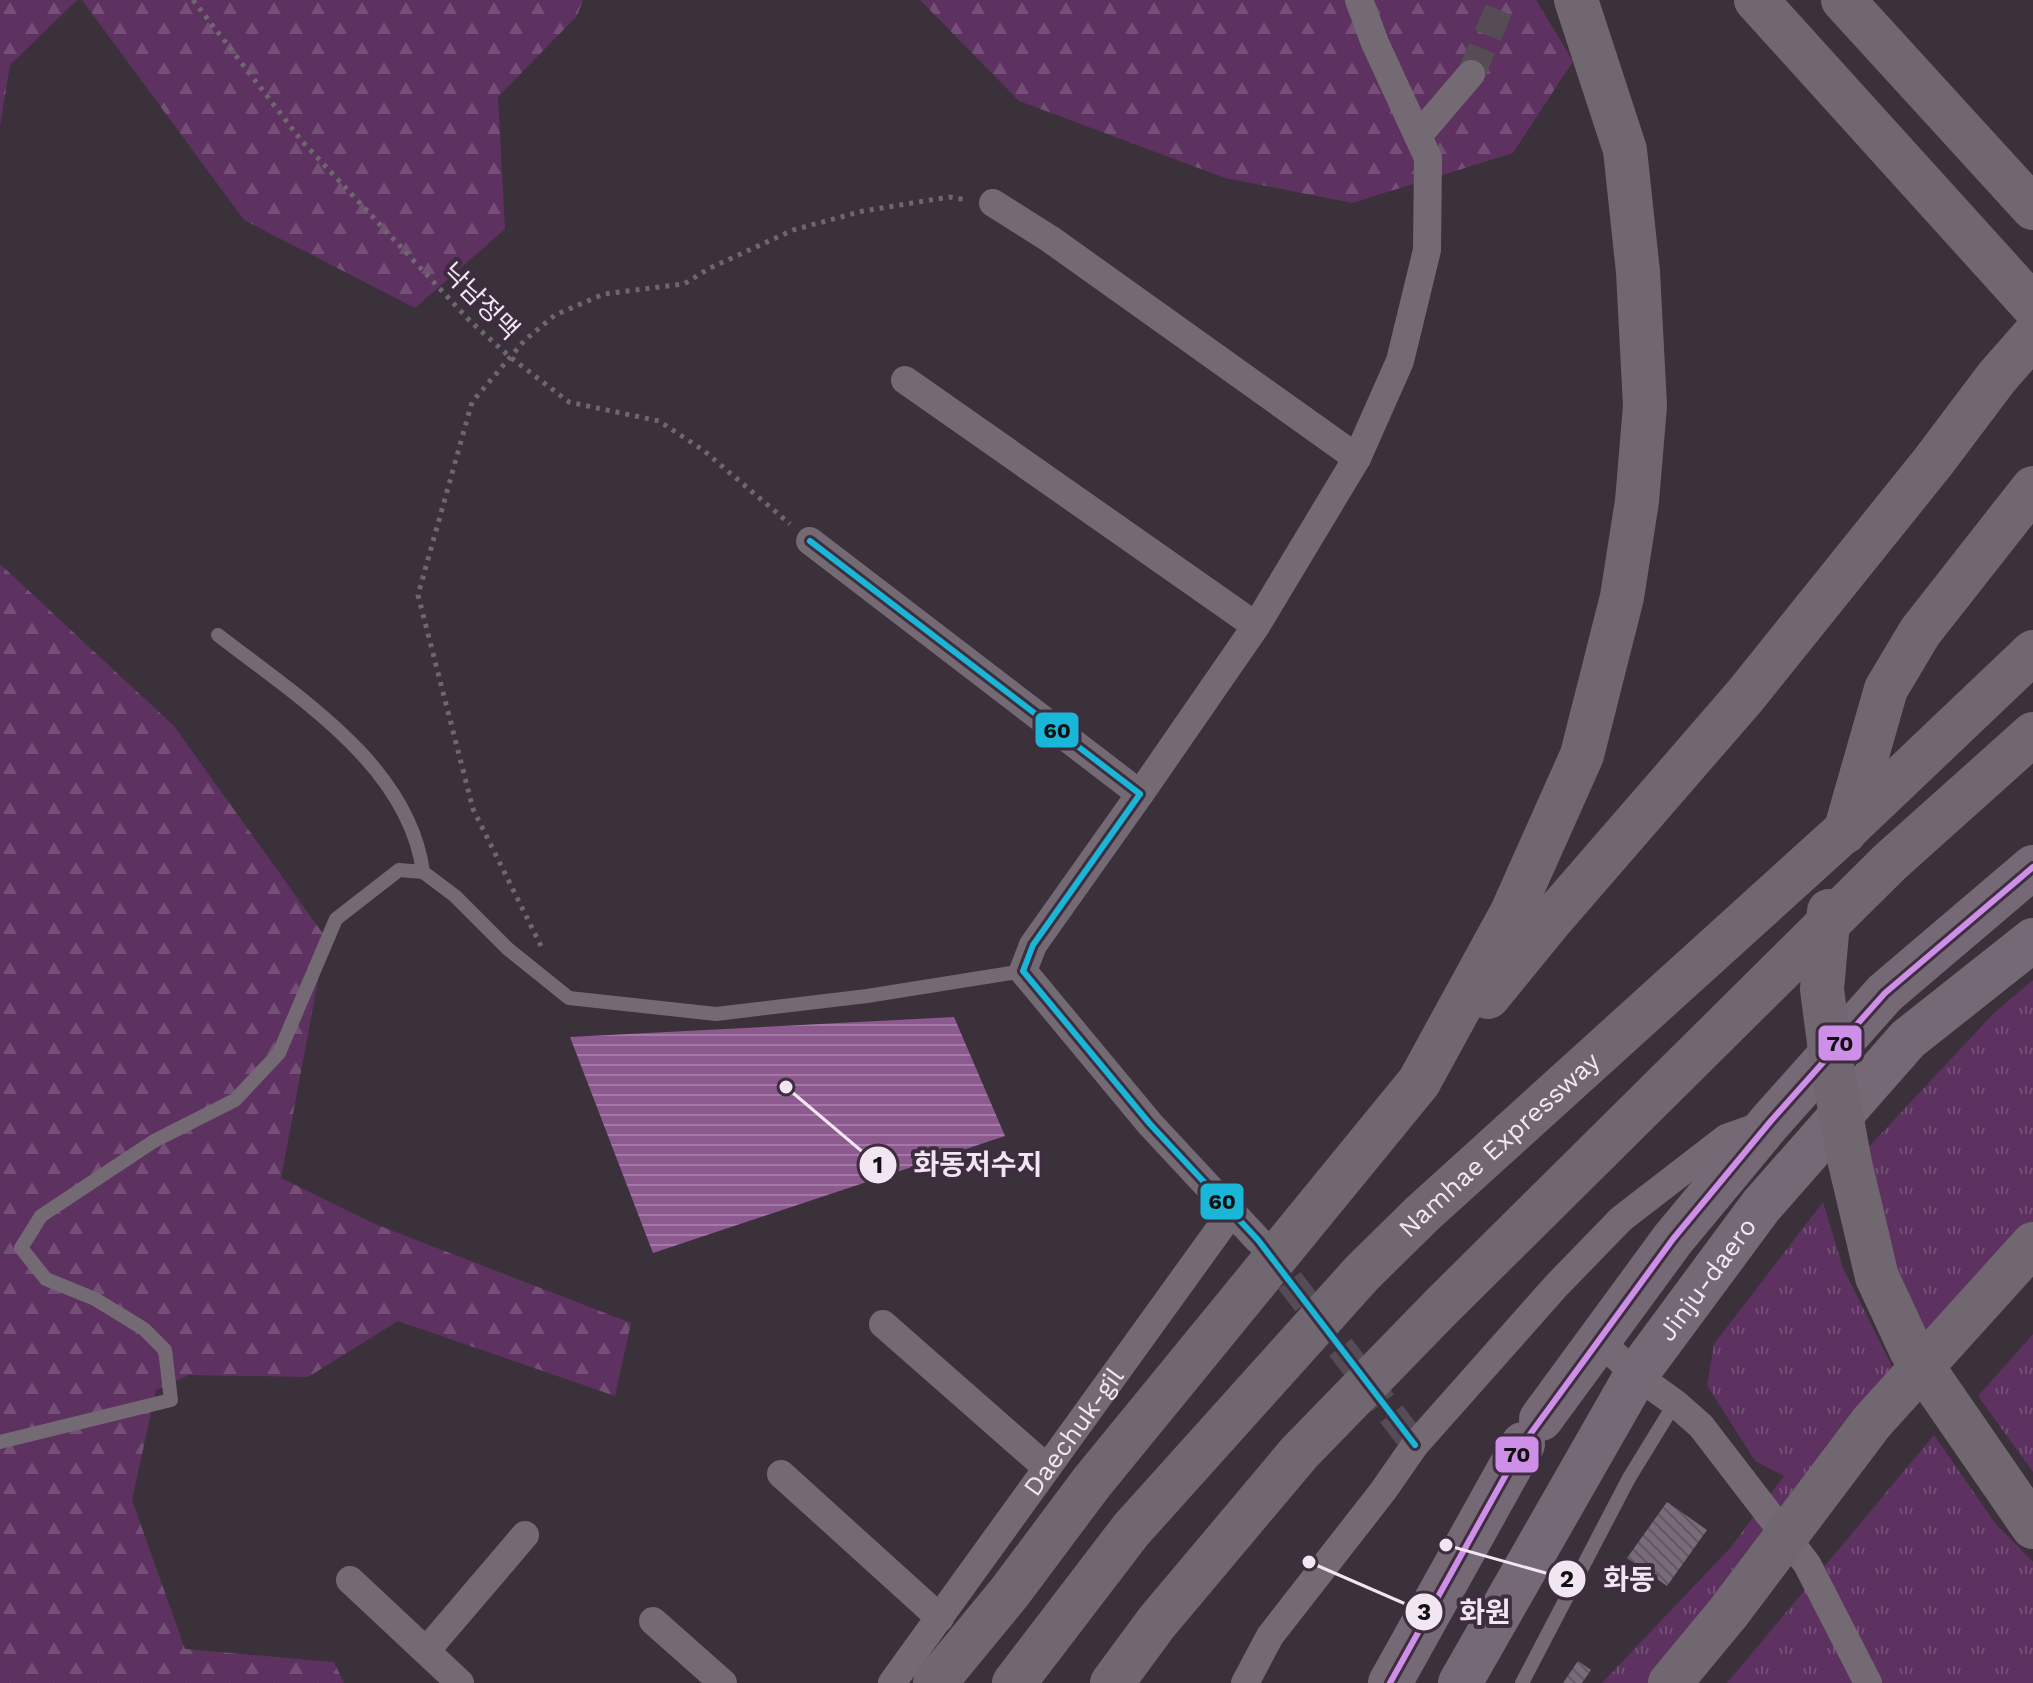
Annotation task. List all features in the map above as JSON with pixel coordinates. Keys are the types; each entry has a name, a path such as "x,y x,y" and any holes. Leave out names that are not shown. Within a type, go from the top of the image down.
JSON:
{"highway":[{"path":"1419,1082 1512,912 1582,755 1622,597 1637,501 1645,406 1638,272 1625,150 1576,0"},
{"path":"1756,0 2033,306"},
{"path":"1843,0 2033,208"},
{"path":"1879,0 1989,159"},
{"path":"935,1683 1240,1299 1550,921 1745,696 1933,462 1997,377 2033,336"},
{"path":"2033,488 1920,632 1886,689 1855,789 1830,888 1822,989 1850,1163 1877,1277 1911,1350 2033,1527"},
{"name":"Namhae Expressway","path":"1014,1683 1131,1530 1362,1273 1422,1214 1850,826 2033,652"},
{"path":"1112,1683 1157,1622 1299,1453 1463,1285 1890,862 2033,734"},
{"path":"1670,1683 1728,1613 1872,1422 2033,1244"}],"main road":[{"name":"Jinju-daero","path":"1390,1683 1532,1432 1673,1239 1770,1122 1885,993 2033,867"},
{"name":"Jinju-daero","path":"1460,1683 1636,1375 1761,1206 1908,1039 2033,940"}],"street":[{"path":"1258,1240 1150,1124 1023,971 1033,945 1256,626 1357,458 1400,361 1427,250 1428,158 1375,43 1359,0"},
{"path":"1418,136 1471,74"},
{"path":"993,203 1050,239 1357,458"},
{"path":"905,380 1256,626"},
{"path":"810,541 1140,794"},
{"path":"1245,1683 1270,1636 1415,1445 1556,1286 1621,1219 1726,1138 1770,1122"},
{"name":"Daechuk-gil","path":"892,1683 1231,1213"},
{"path":"883,1324 1047,1468"},
{"path":"1599,1340 1636,1375 1701,1426 1807,1564 1868,1683"},
{"path":"781,1474 940,1618"},
{"path":"426,1651 525,1535"},
{"path":"350,1580 460,1683"},
{"path":"653,1621 723,1683"}],"lane":[{"path":"218,635 300,696 341,733 381,778 419,845 423,872"},
{"path":"0,1442 171,1400 165,1350 144,1329 95,1299 46,1279 21,1248 41,1216 154,1141 235,1100 279,1053 336,919 399,870 423,872 455,896 508,949 569,998 716,1014 867,996 1023,971"},
{"path":"1522,1683 1629,1478 1675,1403"}],"path":[{"name":"낙남정맥","path":"193,0 301,140 470,321 510,357 569,402 659,421 703,450 810,541"},
{"path":"569,998 473,809 418,595 472,402 510,357 555,315 604,294 684,284 710,268 793,230 863,211 949,197 993,203"}],"green space":[{"path":"0,0 77,0 10,65 0,126"},
{"path":"82,0 583,0 577,16 498,97 505,229 415,308 244,220"},
{"path":"920,0 1536,0 1573,61 1513,153 1352,203 1225,178 1019,101"},
{"path":"0,564 174,726 326,938 281,1178 375,1224 631,1323 615,1396 398,1321 308,1377 189,1375 156,1390 132,1500 185,1649 334,1662 344,1683 0,1683"},
{"path":"2033,980 2033,1244 1926,1342 1893,1273 1864,1152 1994,1013"},
{"path":"1823,1202 1843,1268 1895,1372 1660,1683 1602,1683 1731,1547 1784,1476 1755,1461 1707,1385 1714,1344"},
{"path":"2033,1334 2033,1472 1978,1396"},
{"path":"1934,1435 1995,1523 2033,1562 2033,1683 1727,1683"}],"shaded area":[{"path":"954,1017 1005,1136 653,1253 570,1037"}],"building":[{"path":"1667,1502 1707,1530 1667,1586 1627,1558"},
{"path":"1578,1661 1591,1670 1582,1683 1563,1683"}],"tunnel":[{"path":"1471,74 1503,0"},
{"path":"1264,1247 1415,1445"}],"transit line":[{"name":"60","path":"810,541 1140,794 1033,945 1023,971 1150,1124 1258,1240 1415,1445"},
{"name":"70","path":"1390,1683 1523,1444 1673,1239 1770,1122 1885,993 2033,867"}],"place":[{"name":"화동저수지","path":"786,1087"},
{"name":"화동","path":"1446,1545"},
{"name":"화원","path":"1309,1562"}]}
